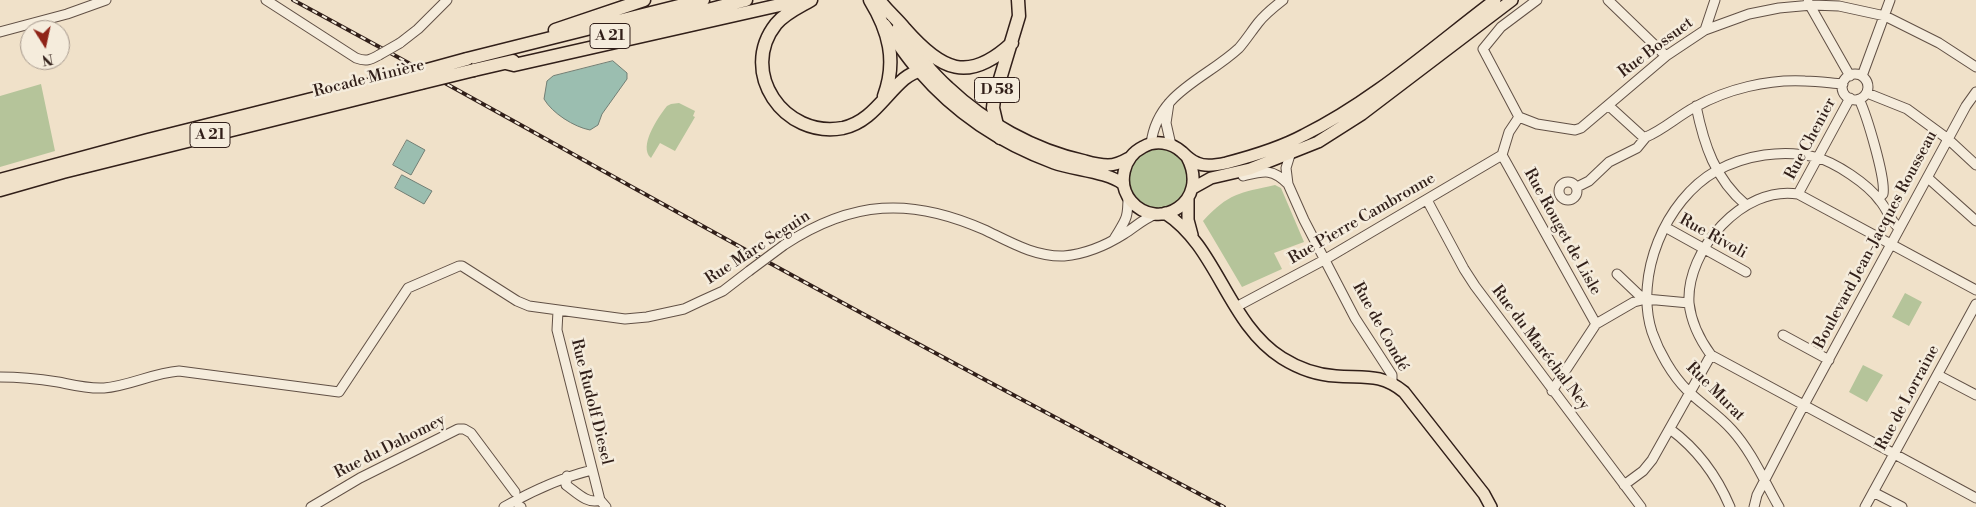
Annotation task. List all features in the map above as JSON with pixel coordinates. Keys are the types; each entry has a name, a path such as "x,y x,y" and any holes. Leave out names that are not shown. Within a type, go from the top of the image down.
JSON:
{"highway":[{"path":"470,65 644,0"},
{"name":"Rocade Minière","path":"0,190 470,65 703,0"},
{"name":"Rocade Minière","path":"470,65 506,63 746,0"},
{"path":"506,63 514,65 802,0"},
{"path":"811,0 784,16 773,28 766,42 763,66 768,90 779,108 792,118 820,129 844,128 867,116 882,104 905,78 923,69"},
{"name":"D 58","path":"870,0 886,18"},
{"name":"D 58","path":"879,0 886,18"},
{"path":"882,104 890,81 892,67 886,18 895,18 924,50 934,58 959,67 973,66 984,64 996,57 1012,42 1019,16 1018,0"},
{"name":"D 58","path":"1000,138 993,108 994,99 1012,42"},
{"name":"Rocade Minière","path":"0,180 158,137 419,78"}],"main road":[{"path":"1187,157 1197,164 1207,166 1222,164 1272,150 1303,136 1333,120 1369,96 1495,0"},
{"path":"1160,214 1174,211 1190,194 1211,178 1250,169 1318,142 1362,114 1512,0"},
{"name":"D 58","path":"886,18 923,69 955,107 1000,138 1034,155 1056,163 1110,177 1124,184"},
{"name":"D 58","path":"923,69 996,124 1023,139 1079,160 1108,165 1120,163 1129,158"},
{"path":"1192,236 1160,214 1142,210 1128,196 1124,184 1125,166 1129,158 1136,151 1151,144 1163,143 1181,150 1187,157 1192,167 1194,178 1190,194 1188,220 1192,236 1251,329 1269,348 1296,366 1312,372 1334,376 1376,377 1392,383"},
{"name":"Rue de Condé","path":"1392,383 1404,392 1484,494 1491,507"},
{"name":"Rue de Condé","path":"1484,494 1499,507"}],"street":[{"path":"0,32 67,14 106,0"},
{"path":"266,0 356,58 370,61 400,43 429,19 447,0"},
{"path":"1151,144 1157,120 1169,103 1187,86 1238,48 1265,15 1283,0"},
{"path":"1502,155 1509,132 1519,117 1483,49 1501,27 1537,0"},
{"path":"1612,3 1623,0"},
{"path":"1704,30 1714,0"},
{"path":"1862,76 1890,0"},
{"path":"1612,3 1666,56"},
{"path":"1809,3 1850,76"},
{"name":"Rue Bossuet","path":"1519,117 1537,124 1575,130 1581,128 1666,56 1704,30 1749,14 1809,3 1839,6 1885,16 1939,43 1976,67"},
{"path":"1862,76 1850,76 1843,84 1844,92 1850,98 1863,96 1907,109 1948,139 1976,165"},
{"path":"1862,76 1868,85 1863,96 1884,187 1883,194 1878,198"},
{"path":"1577,187 1589,180 1609,162 1637,148 1646,137 1696,106 1764,83 1804,80 1843,84"},
{"name":"Boulevard Jean-Jacques Rousseau","path":"1754,507 1764,481 1899,228 1976,92"},
{"name":"Rue Chenier","path":"1798,194 1850,98"},
{"path":"1169,103 1166,123 1171,145"},
{"path":"1608,105 1642,136 1646,137"},
{"path":"1696,106 1716,171 1724,183 1746,205"},
{"name":"Rue Murat","path":"1779,507 1751,457 1732,430 1676,377 1660,350 1650,324 1646,299 1651,262 1665,227 1698,184 1716,171 1748,159 1783,153 1817,157 1852,176 1878,198 1899,228"},
{"name":"Rue de Condé","path":"1290,154 1286,168 1288,184 1324,260 1355,318 1390,370 1392,383"},
{"name":"Rue Pierre Cambronne","path":"1236,307 1324,260 1502,155"},
{"name":"Rue Rouget de Lisle","path":"1502,155 1596,324"},
{"path":"1227,175 1243,176 1262,171 1270,172 1276,174 1288,184"},
{"path":"1928,178 1976,221"},
{"path":"1976,290 1798,194 1772,195 1746,205 1724,223 1704,247 1694,270 1690,286 1689,303 1703,344 1711,355 1805,404 1976,498"},
{"path":"1114,239 1127,220 1128,196"},
{"name":"Rue du Maréchal Ney","path":"1427,200 1464,269 1552,391 1641,507"},
{"name":"Rue Marc Seguin","path":"0,377 26,378 90,388 103,388 166,372 179,371 339,392 408,288 459,266 467,268 517,301 539,309 625,319 684,309 716,294 804,232 845,215 872,210 901,208 937,212 965,222 1023,248 1050,255 1080,254 1100,247 1124,235 1148,217 1160,214"},
{"name":"Rue Rivoli","path":"1665,227 1746,272"},
{"path":"1617,274 1639,295 1646,299"},
{"path":"1552,391 1596,324 1634,302 1646,299 1689,303"},
{"name":"Rue de Lorraine","path":"1865,507 1975,310"},
{"name":"Rue Rudolf Diesel","path":"558,311 557,327 592,470 603,503"},
{"path":"1783,335 1829,360"},
{"path":"1624,485 1643,471 1652,460 1711,355"},
{"path":"1938,374 1976,395"},
{"name":"Rue du Dahomey","path":"311,507 360,478 458,429 464,429 471,433 515,492"},
{"path":"1670,429 1699,455 1723,490 1730,507"},
{"path":"504,507 567,476 592,470"},
{"path":"567,476 566,485 588,500 603,503"},
{"path":"1874,492 1902,507"}],"shaded area":[{"path":"613,61 627,73 627,79 602,114 598,125 590,130 564,119 544,99 547,81 553,76"},
{"path":"41,84 55,151 0,167 0,96"},
{"path":"679,103 695,111 693,116 695,117 675,151 660,143 651,158 647,147 655,124 667,106"},
{"path":"407,140 425,150 411,175 393,165"},
{"path":"1152,148 1164,148 1175,153 1183,161 1188,172 1186,190 1175,203 1164,208 1152,208 1141,203 1133,195 1128,184 1128,172 1133,161 1141,153"},
{"path":"402,175 432,191 424,204 395,188"},
{"path":"1275,185 1281,188 1304,242 1274,253 1282,269 1242,287 1203,221 1228,199 1252,190"},
{"path":"1905,293 1922,302 1909,326 1892,317"},
{"path":"1863,365 1883,375 1867,402 1849,392"}],"railway":[{"path":"293,0 1005,391 1224,507"}]}
